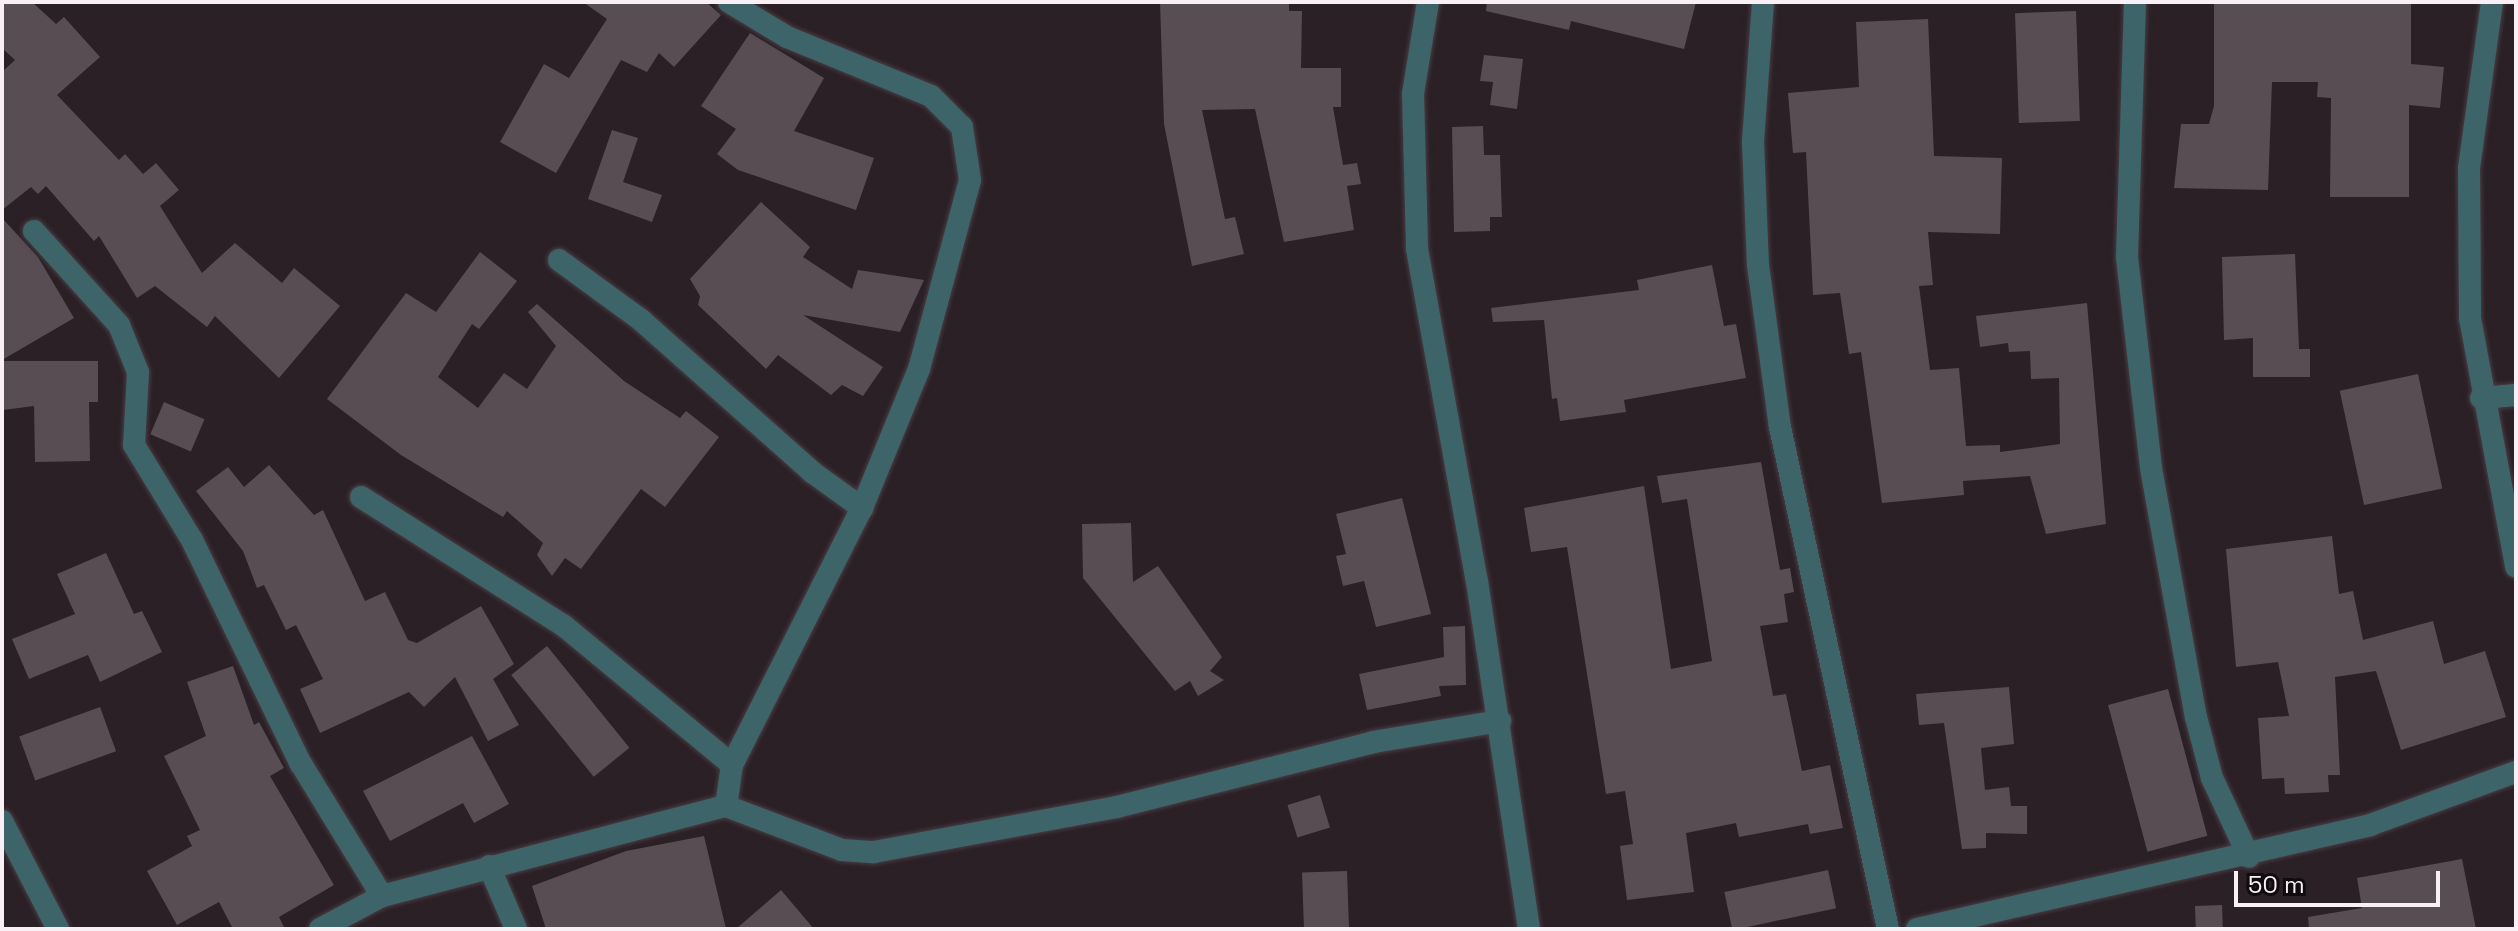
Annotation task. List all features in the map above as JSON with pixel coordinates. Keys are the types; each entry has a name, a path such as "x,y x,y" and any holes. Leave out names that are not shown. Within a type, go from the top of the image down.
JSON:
{"street":[{"path":"726,806 732,765 862,508 930,333 970,180 968,141 950,111 931,96 787,37 729,2"},
{"path":"1428,2 1413,94 1417,249 1500,721 1529,929"},
{"path":"1763,2 1753,142 1762,294 1780,427 1888,929"},
{"path":"2135,2 2127,257 2151,468 2196,717 2212,778 2249,857"},
{"path":"2492,2 2469,168 2470,318 2481,398 2516,567"},
{"path":"34,231 119,325 138,372 134,445 199,554 301,764 382,896"},
{"path":"559,260 641,320 812,472 862,508"},
{"path":"2481,398 2516,395"},
{"path":"361,497 563,625 732,765"},
{"path":"320,929 382,896 726,806 842,850 874,852 1117,807 1373,742 1500,721"},
{"path":"1917,929 2249,857 2370,825 2516,772"},
{"path":"2,821 58,929"},
{"path":"489,866 516,929"}],"building":[{"path":"2,2 32,2 56,24 64,17 100,57 57,95 119,160 125,154 143,174 156,163 179,190 160,206 202,273 235,243 282,283 294,268 340,306 279,378 215,316 207,327 155,286 137,298 99,236 94,241 46,186 38,194 31,187 2,210 2,72 15,60 2,48"},
{"path":"583,2 706,2 721,15 674,67 659,53 647,72 621,60 556,173 500,142 544,64 569,78 607,19"},
{"path":"1160,2 1289,2 1289,11 1302,11 1301,68 1341,68 1341,107 1333,107 1343,165 1357,163 1361,184 1347,186 1354,230 1284,242 1255,109 1202,110 1225,219 1235,217 1244,254 1192,266 1164,124"},
{"path":"1487,2 1696,2 1684,49 1571,21 1569,30 1486,11"},
{"path":"2214,2 2411,2 2411,64 2444,67 2440,108 2409,105 2409,197 2330,197 2331,98 2317,97 2318,82 2272,82 2268,190 2174,188 2181,124 2209,124 2214,106"},
{"path":"2076,11 2080,121 2019,123 2015,13"},
{"path":"1928,19 1934,156 2002,158 2000,234 1928,232 1933,285 1919,286 1930,370 1959,368 1966,446 2000,445 2000,452 2060,444 2059,378 2031,379 2030,351 2009,352 2008,343 1980,347 1976,316 2087,303 2106,524 2046,534 2030,476 1963,481 1964,495 1882,503 1861,352 1849,354 1840,293 1813,295 1806,152 1793,153 1788,93 1859,87 1856,22"},
{"path":"750,33 824,78 794,131 874,158 856,210 738,170 717,154 736,129 701,106"},
{"path":"1484,55 1523,59 1517,109 1490,105 1493,82 1480,81"},
{"path":"1483,126 1484,155 1500,155 1502,217 1490,217 1490,231 1454,232 1452,127"},
{"path":"612,130 638,138 623,182 662,195 652,222 588,199"},
{"path":"761,202 810,247 803,257 852,289 858,270 924,280 900,332 803,315 883,367 863,396 842,385 831,395 778,355 766,369 698,305 700,296 690,279"},
{"path":"2,218 38,257 74,318 2,360"},
{"path":"480,252 517,281 479,329 472,324 438,377 478,408 504,373 527,389 556,346 528,312 537,304 624,381 680,418 686,411 719,437 665,507 641,489 581,569 565,558 552,576 537,555 543,543 507,511 503,517 401,455 327,399 406,293 436,312"},
{"path":"2295,254 2299,349 2310,349 2310,377 2253,377 2253,338 2224,340 2222,257"},
{"path":"1712,265 1724,326 1736,324 1746,378 1624,400 1626,412 1560,421 1557,398 1552,399 1544,320 1493,322 1491,308 1639,290 1637,280"},
{"path":"2,361 98,361 98,402 89,402 90,461 35,462 34,406 3,410"},
{"path":"2418,374 2442,488 2364,505 2340,391"},
{"path":"164,402 205,419 191,451 150,434"},
{"path":"1761,462 1780,570 1790,568 1794,592 1784,594 1788,622 1760,626 1773,696 1786,694 1802,771 1830,765 1843,828 1810,834 1808,824 1739,837 1736,823 1686,833 1694,892 1627,900 1620,846 1633,844 1625,791 1606,794 1567,547 1531,552 1524,508 1644,486 1671,669 1712,661 1687,499 1662,503 1657,476"},
{"path":"269,465 314,515 323,510 365,601 385,592 408,640 417,643 481,606 514,664 493,679 519,725 488,741 455,677 424,707 409,692 320,733 300,689 323,679 296,625 286,630 264,585 257,588 243,551 196,491 228,467 244,487"},
{"path":"1402,498 1431,614 1376,627 1364,581 1343,586 1336,556 1346,554 1336,514"},
{"path":"1131,523 1133,582 1158,566 1222,657 1210,671 1224,680 1198,696 1190,681 1175,691 1083,578 1082,524"},
{"path":"2332,536 2339,594 2353,591 2363,640 2433,621 2444,664 2485,651 2506,717 2401,750 2376,671 2335,677 2340,775 2328,775 2329,792 2285,794 2284,778 2262,779 2258,718 2289,716 2278,662 2236,667 2226,549"},
{"path":"106,553 134,614 142,611 162,652 100,682 88,655 29,679 12,639 75,614 57,574"},
{"path":"1465,626 1466,685 1439,686 1441,696 1367,710 1359,674 1444,657 1443,627"},
{"path":"547,646 629,748 594,777 511,675"},
{"path":"233,666 254,725 259,722 284,768 270,776 334,885 279,917 285,929 233,929 219,902 177,925 147,871 192,846 187,836 200,830 164,756 206,736 187,682"},
{"path":"2009,687 2014,744 1981,748 1985,790 2009,787 2011,806 2027,806 2027,834 1986,833 1986,848 1962,849 1944,723 1919,725 1916,694"},
{"path":"2168,689 2207,836 2147,852 2108,705"},
{"path":"100,707 116,751 35,781 19,736"},
{"path":"472,736 509,804 474,823 463,803 390,841 363,791"},
{"path":"1320,795 1330,828 1297,837 1287,805"},
{"path":"704,836 726,929 546,929 532,886 626,851"},
{"path":"2462,859 2476,929 2309,929 2308,917 2362,908 2357,878"},
{"path":"1828,870 1836,908 1732,929 1724,892"},
{"path":"1347,871 1349,929 1304,929 1302,873"},
{"path":"781,890 814,929 736,929"},
{"path":"2222,905 2223,929 2196,929 2195,906"}]}
